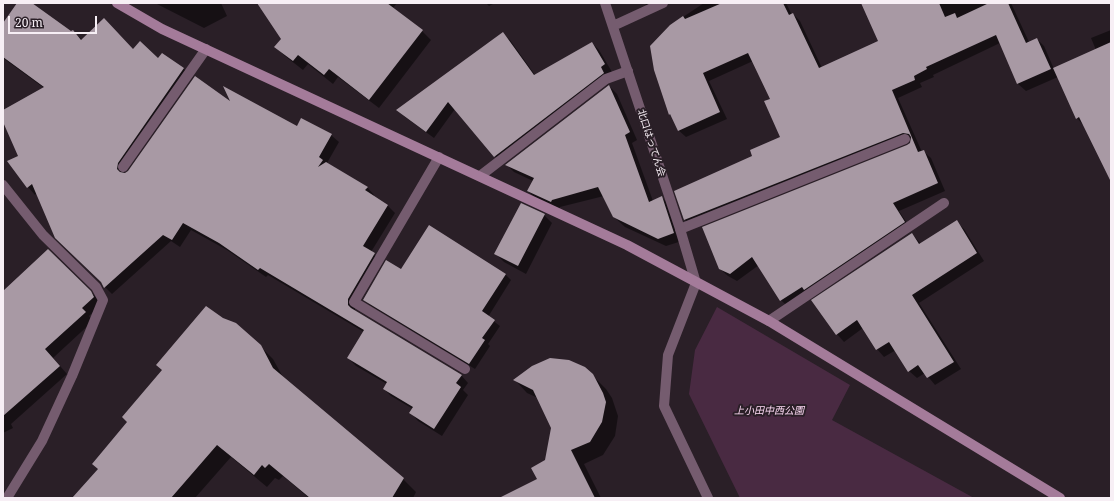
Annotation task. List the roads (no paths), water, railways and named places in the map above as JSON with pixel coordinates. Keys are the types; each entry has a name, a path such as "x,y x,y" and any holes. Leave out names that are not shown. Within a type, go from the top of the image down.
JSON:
{"street":[{"path":"116,3 162,29 206,50 627,245 769,321 1060,498"},
{"name":"北口はってん会","path":"605,3 696,283"},
{"path":"613,26 662,3"},
{"path":"123,167 206,50"},
{"path":"480,176 606,79 628,71"},
{"path":"680,230 904,139"},
{"path":"439,157 354,302 465,369"},
{"path":"3,185 43,235 96,287 103,300 72,376 42,440 7,498"},
{"path":"769,321 944,203"},
{"path":"696,283 668,356 664,406 708,498"}],"park label":[{"name":"上小田中西公園","path":"769,411"}]}
